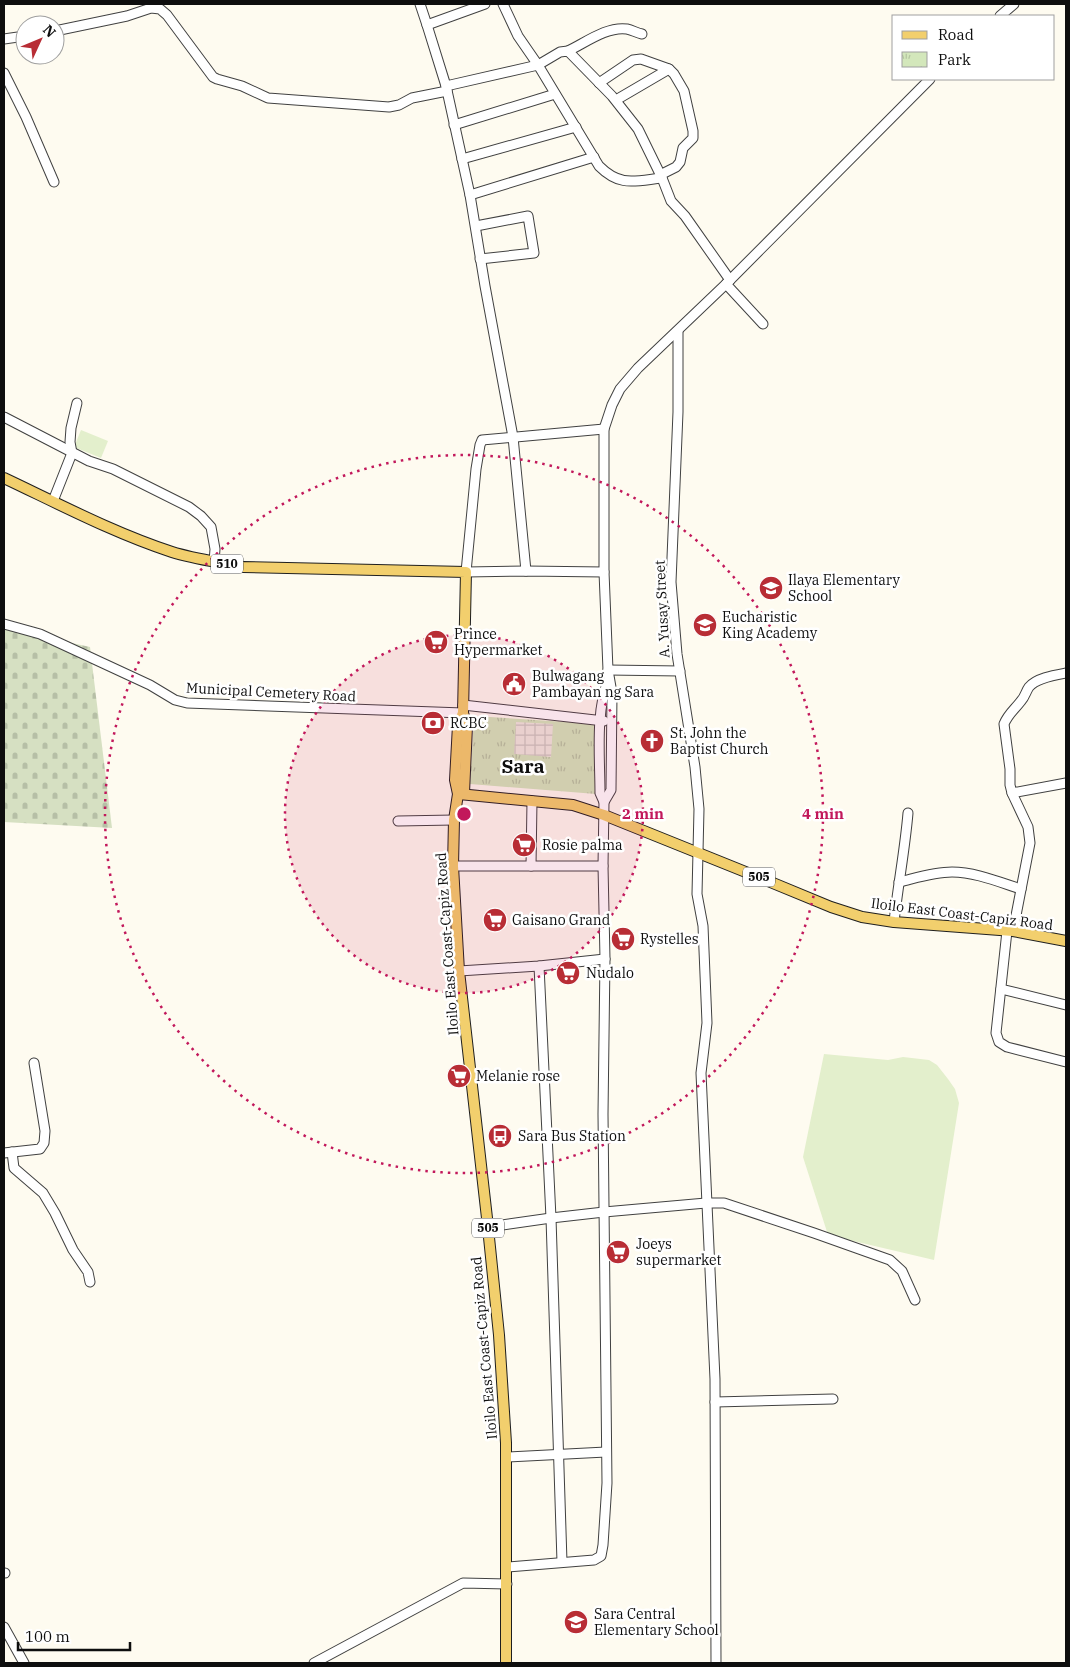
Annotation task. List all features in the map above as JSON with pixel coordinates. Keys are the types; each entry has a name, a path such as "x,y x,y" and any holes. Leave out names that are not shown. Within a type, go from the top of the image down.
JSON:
{"main road":[{"name":"510","path":"4,478 134,538 173,552 214,562 242,567 466,572"},
{"path":"461,794 455,780 458,725 463,709 466,572"},
{"name":"Iloilo East Coast-Capiz Road","path":"506,1663 506,1457 499,1335 460,971 453,866 454,820 461,794 573,805 604,815 831,908 862,917 894,922 1010,931 1066,941"}],"street":[{"path":"420,4 446,88 476,226 480,259 513,437 526,571"},
{"path":"428,25 485,4"},
{"path":"503,4 518,36 538,65 594,157 609,175 617,180 633,181 661,176 676,167 680,162 683,148 693,138 694,131 684,91 669,69 641,59 633,60 600,83"},
{"path":"1001,15 1014,4"},
{"path":"65,28 127,16 151,8 160,9 167,15 213,77 242,86 268,98 389,107 446,88 538,65 560,52 568,51 608,32 626,29 642,34"},
{"path":"568,51 616,100 638,129 671,201 685,216 728,282 763,324"},
{"path":"616,100 669,69"},
{"path":"4,73 26,117 54,182"},
{"path":"604,802 611,790 612,693 608,674 604,572 604,429 612,405 626,381 678,332 929,80"},
{"path":"454,125 555,94"},
{"path":"462,159 576,127"},
{"path":"470,195 594,157"},
{"path":"476,226 528,216 534,253 480,259"},
{"name":"A. Yusay Street","path":"678,332 678,412 671,582 680,671 695,767 699,809 697,894 703,926 707,1023 701,1073 715,1402 716,1663"},
{"path":"53,501 72,453 70,442 71,428 77,403"},
{"path":"4,417 72,453 113,469 189,507 211,527 215,549 214,562"},
{"path":"604,429 482,440 466,572 604,572"},
{"name":"Municipal Cemetery Road","path":"4,624 40,634 150,685 175,700 188,703 463,709 600,720 611,723"},
{"path":"608,674 680,671"},
{"path":"1066,673 1054,675 1032,684 1023,700 1007,717 1004,724 1012,793 1028,827 1030,843 1010,931 996,1034 999,1042 1007,1047 1066,1062"},
{"path":"507,1567 594,1560 600,1556 603,1545 606,1483 603,1114 605,959 604,802 600,793 600,720 608,674"},
{"path":"1012,793 1066,783"},
{"path":"531,866 532,800"},
{"path":"894,922 906,842 908,813"},
{"path":"398,821 454,820"},
{"path":"453,866 603,866"},
{"path":"899,882 953,872 975,875 1021,888"},
{"path":"460,971 539,966 605,959"},
{"path":"539,966 551,1218 562,1562"},
{"path":"1001,989 1066,1005"},
{"path":"34,1063 46,1132 44,1143 40,1149 8,1153 14,1168 43,1194 55,1213 73,1250 88,1272 90,1282"},
{"path":"488,1227 604,1212 706,1203 724,1204 890,1260 902,1271 915,1300"},
{"path":"715,1402 833,1400"},
{"path":"506,1457 606,1452"},
{"path":"314,1663 463,1583 507,1584"},
{"path":"4,1627 24,1663"}],"green space":[{"path":"81,430 108,441 101,458 74,447"},
{"path":"4,628 90,647 112,828 4,822"},
{"path":"474,716 598,724 596,794 470,784"},
{"path":"824,1054 888,1060 903,1057 929,1060 937,1065 955,1089 959,1103 934,1260 828,1235 803,1157"}],"shaded area":[{"path":"516,722 553,724 551,757 514,754"}],"place":[{"name":"Ilaya Elementary School","path":"771,588"},
{"name":"Eucharistic King Academy","path":"705,625"},
{"name":"Prince Hypermarket","path":"436,642"},
{"name":"Bulwagang Pambayan ng Sara","path":"514,684"},
{"name":"RCBC","path":"433,723"},
{"name":"St. John the Baptist Church","path":"652,741"},
{"name":"Rosie palma","path":"524,845"},
{"name":"Gaisano Grand","path":"495,920"},
{"name":"Rystelles","path":"623,939"},
{"name":"Nudalo","path":"568,973"},
{"name":"Melanie rose","path":"459,1076"},
{"name":"Sara Bus Station","path":"500,1136"},
{"name":"Joeys supermarket","path":"618,1252"},
{"name":"Sara Central Elementary School","path":"576,1622"}],"district":[{"name":"Sara","path":"523,766"}]}
